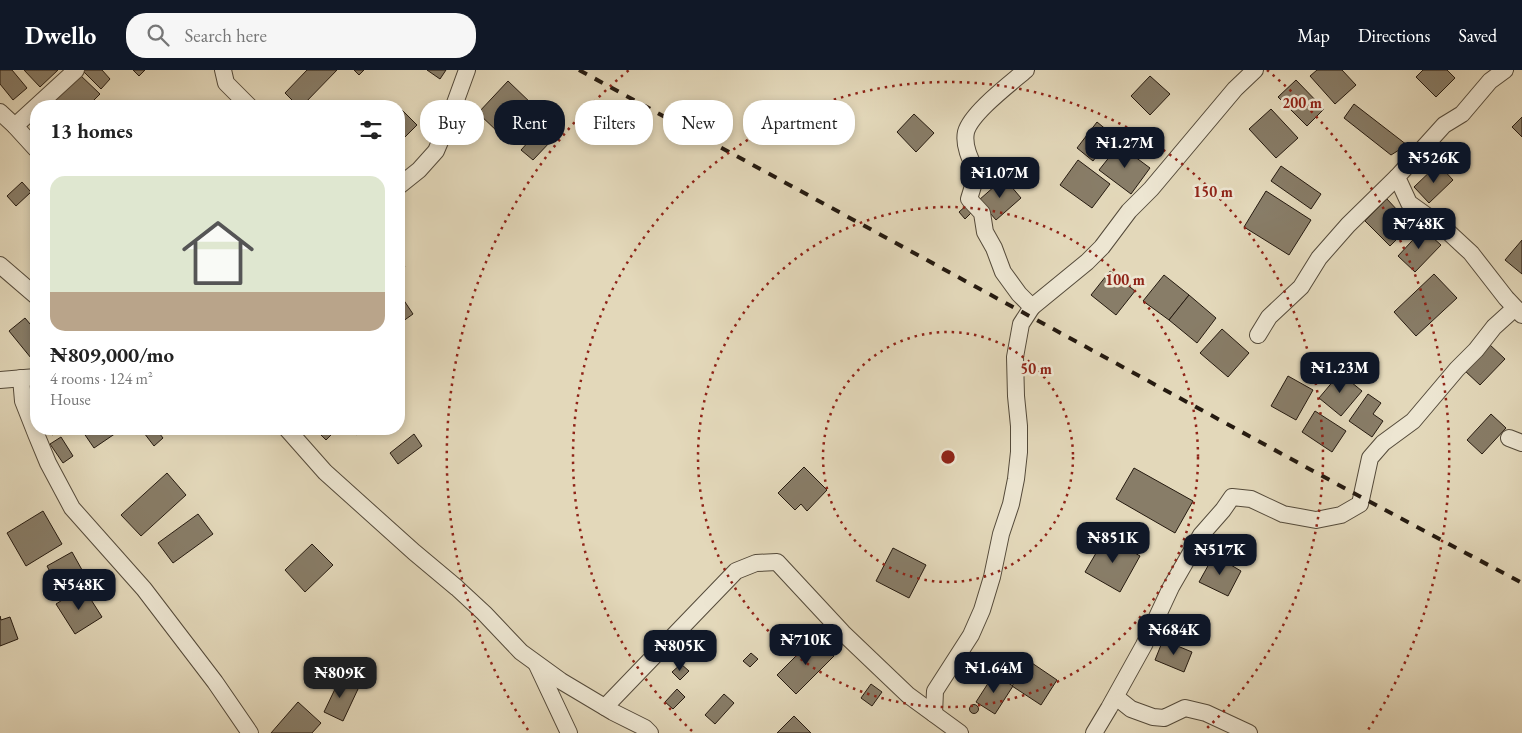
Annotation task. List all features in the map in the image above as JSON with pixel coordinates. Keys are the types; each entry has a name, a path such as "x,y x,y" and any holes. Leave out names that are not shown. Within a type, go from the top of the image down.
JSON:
{"street":[{"path":"43,100 76,70"},
{"path":"223,70 226,83 244,100"},
{"path":"405,181 419,170 436,151 467,70"},
{"path":"1026,70 979,111 966,132 967,150 977,173 969,199 982,213 985,232 994,248 1003,272 1019,294 1032,307"},
{"path":"934,714 935,691 971,635 982,610 992,577 1001,534 1011,504 1019,452 1015,357 1021,324 1032,307 1087,262 1102,247 1129,211 1151,190 1235,89 1255,70"},
{"path":"1258,335 1269,317 1301,287 1320,258 1348,225 1444,125 1462,114 1490,82 1505,70"},
{"path":"0,112 30,142"},
{"path":"15,126 30,112"},
{"path":"1094,733 1116,697 1144,645 1171,587 1201,535 1232,497 1251,499 1283,514 1316,520 1341,515 1360,504 1370,458 1383,443 1413,421 1494,328 1519,312 1471,253 1444,228 1409,203 1397,176"},
{"path":"0,265 30,291"},
{"path":"0,380 28,378 23,401 30,419"},
{"path":"36,435 48,463 72,508 144,589 215,682 250,733"},
{"path":"292,435 325,472 484,613 521,652 561,681 645,728 650,733"},
{"path":"605,707 736,571 756,563 777,562 843,633 908,695 960,733"},
{"path":"537,663 569,733"},
{"path":"1116,697 1131,709 1153,717 1164,718 1185,708 1206,713 1250,733"}],"building":[{"path":"0,70 12,70 27,88 13,100 0,84"},
{"path":"24,70 58,70 40,87"},
{"path":"82,70 102,70 110,79 101,89"},
{"path":"133,70 145,70 139,76"},
{"path":"307,70 337,70 308,100 292,100 285,93"},
{"path":"354,70 364,70 359,75"},
{"path":"427,70 446,70 440,79"},
{"path":"1317,70 1342,70 1356,85 1335,104 1310,76"},
{"path":"1423,70 1447,70 1455,78 1436,97 1416,77"},
{"path":"79,74 100,94 94,100 53,100"},
{"path":"1150,76 1170,94 1150,115 1131,96"},
{"path":"1296,80 1324,109 1307,126 1278,97"},
{"path":"508,81 528,100 494,100 494,128 484,119 484,107"},
{"path":"1354,104 1407,145 1391,155 1344,118"},
{"path":"1271,109 1298,138 1276,158 1249,129"},
{"path":"405,113 417,125 405,137"},
{"path":"914,114 934,133 916,152 897,132"},
{"path":"1522,117 1522,137 1512,127"},
{"path":"1097,122 1113,135 1093,161 1077,148"},
{"path":"526,145 547,145 533,160 521,150"},
{"path":"1119,145 1150,168 1131,194 1099,170"},
{"path":"1078,160 1110,184 1092,208 1060,185"},
{"path":"1438,164 1453,180 1429,203 1414,187"},
{"path":"1281,166 1321,194 1311,209 1271,181"},
{"path":"1004,178 1021,198 996,220 979,200"},
{"path":"22,182 30,191 16,206 7,196"},
{"path":"1266,191 1311,220 1289,255 1244,227"},
{"path":"1387,199 1411,225 1390,246 1365,221"},
{"path":"968,204 973,211 965,219 959,212"},
{"path":"1423,229 1441,245 1415,272 1398,256"},
{"path":"1522,240 1522,274 1505,260"},
{"path":"1110,271 1135,291 1116,315 1091,295"},
{"path":"1434,274 1457,298 1416,336 1394,312"},
{"path":"1164,275 1189,295 1169,320 1143,301"},
{"path":"1189,295 1216,318 1197,343 1169,320"},
{"path":"405,302 413,314 405,320"},
{"path":"25,318 30,324 30,357 9,331"},
{"path":"1222,329 1249,353 1228,377 1200,353"},
{"path":"1489,344 1505,359 1480,385 1464,370"},
{"path":"1340,373 1362,391 1341,416 1319,398"},
{"path":"1288,376 1313,390 1296,420 1271,406"},
{"path":"1368,394 1381,403 1373,414 1383,421 1372,437 1349,421"},
{"path":"1315,411 1346,431 1332,452 1302,432"},
{"path":"1491,414 1506,428 1482,454 1467,440"},
{"path":"414,434 422,446 398,464 390,453"},
{"path":"85,435 113,435 94,448"},
{"path":"146,435 161,435 163,438 154,446"},
{"path":"321,435 331,435 326,440"},
{"path":"61,437 73,456 63,463 50,444"},
{"path":"804,467 827,490 807,511 801,504 795,510 778,493"},
{"path":"1134,468 1193,501 1175,533 1116,499"},
{"path":"167,473 186,495 141,536 121,515"},
{"path":"43,511 62,544 26,566 7,533"},
{"path":"198,514 213,534 173,563 158,543"},
{"path":"1106,536 1140,556 1120,592 1085,572"},
{"path":"312,544 333,565 305,592 285,570"},
{"path":"893,548 926,565 909,598 876,581"},
{"path":"72,552 86,577 60,591 47,566"},
{"path":"1214,555 1241,571 1228,596 1199,582"},
{"path":"83,587 102,617 75,634 56,604"},
{"path":"0,616 1,620 10,617 18,639 0,646"},
{"path":"815,637 834,656 796,694 777,675"},
{"path":"1163,640 1192,652 1184,672 1155,660"},
{"path":"751,653 758,659 750,667 743,661"},
{"path":"1029,661 1057,680 1041,705 1012,686"},
{"path":"681,664 689,671 680,680 672,672"},
{"path":"994,674 1013,686 995,714 976,702"},
{"path":"332,677 358,689 343,721 324,712 335,689 328,686"},
{"path":"871,684 882,692 872,706 861,698"},
{"path":"677,689 685,697 673,709 665,702"},
{"path":"724,694 734,703 715,724 705,715"},
{"path":"298,702 321,723 312,733 271,733"},
{"path":"974,705 978,709 974,713 970,709"},
{"path":"794,716 811,733 777,733"}],"railway":[{"path":"579,70 1522,583"}]}
